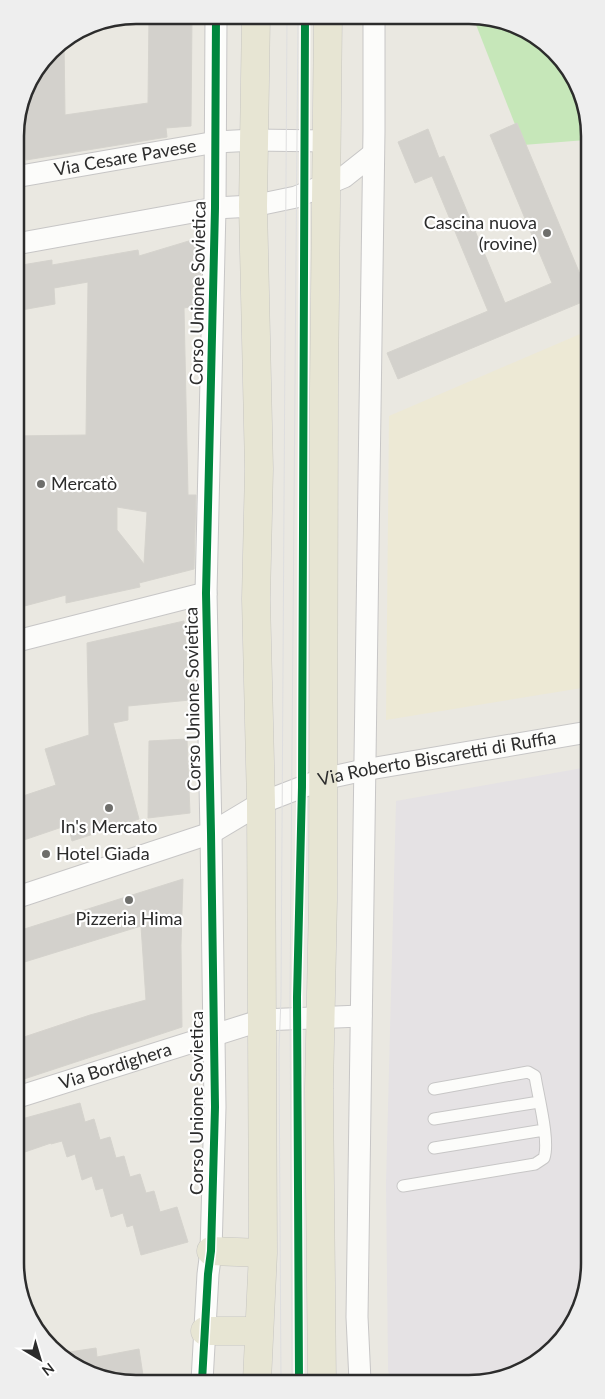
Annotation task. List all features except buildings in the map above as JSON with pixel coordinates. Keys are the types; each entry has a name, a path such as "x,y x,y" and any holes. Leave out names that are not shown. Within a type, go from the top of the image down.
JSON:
{"main road":[{"path":"256,24 253,206 258,469 256,599 261,803 263,1253 257,1375"},
{"path":"322,1375 319,1089 328,24"},
{"path":"210,1251 263,1253"},
{"path":"205,1331 259,1331"}],"street":[{"name":"Corso Unione Sovietica","path":"202,1375 210,1251 215,1106 212,833 206,594 215,208 216,24"},
{"path":"360,1375 356,1317 374,24"},
{"name":"Via Cesare Pavese","path":"24,176 216,142 254,140 327,141"},
{"path":"24,243 215,208 253,206 296,197 344,177 373,154"},
{"name":"Corso Unione Sovietica","path":"24,639 206,594"},
{"name":"Via Roberto Biscaretti di Ruffia","path":"24,895 212,833 261,803 323,779 364,770 581,733"},
{"name":"Via Bordighera","path":"24,1095 262,1020 320,1016 361,1016"}],"lane":[{"path":"403,1186 535,1164 544,1158 546,1152 534,1076 528,1072 434,1089"},
{"path":"434,1119 539,1102"},
{"path":"434,1148 544,1130"}],"shaded area":[{"path":"581,334 581,688 386,720 389,416"},
{"path":"581,768 580,1278 570,1313 554,1337 543,1348 512,1367 484,1374 389,1375 388,1370 386,1183 396,801"}],"green space":[{"path":"476,24 506,30 532,43 554,62 573,93 580,121 581,140 523,145"}],"tram line":[{"path":"281,1375 279,1051 281,997 287,24"},
{"path":"292,1375 290,999 298,24"}],"cycle path":[{"path":"202,1375 211,1251 215,1107 206,593 215,208 216,24"},
{"path":"299,1375 297,997 302,787 305,24"}],"place":[{"name":"Cascina nuova (rovine)","path":"547,233"},
{"name":"Mercatò","path":"41,484"},
{"name":"In's Mercato","path":"109,808"},
{"name":"Hotel Giada","path":"46,854"},
{"name":"Pizzeria Hima","path":"129,900"}]}
